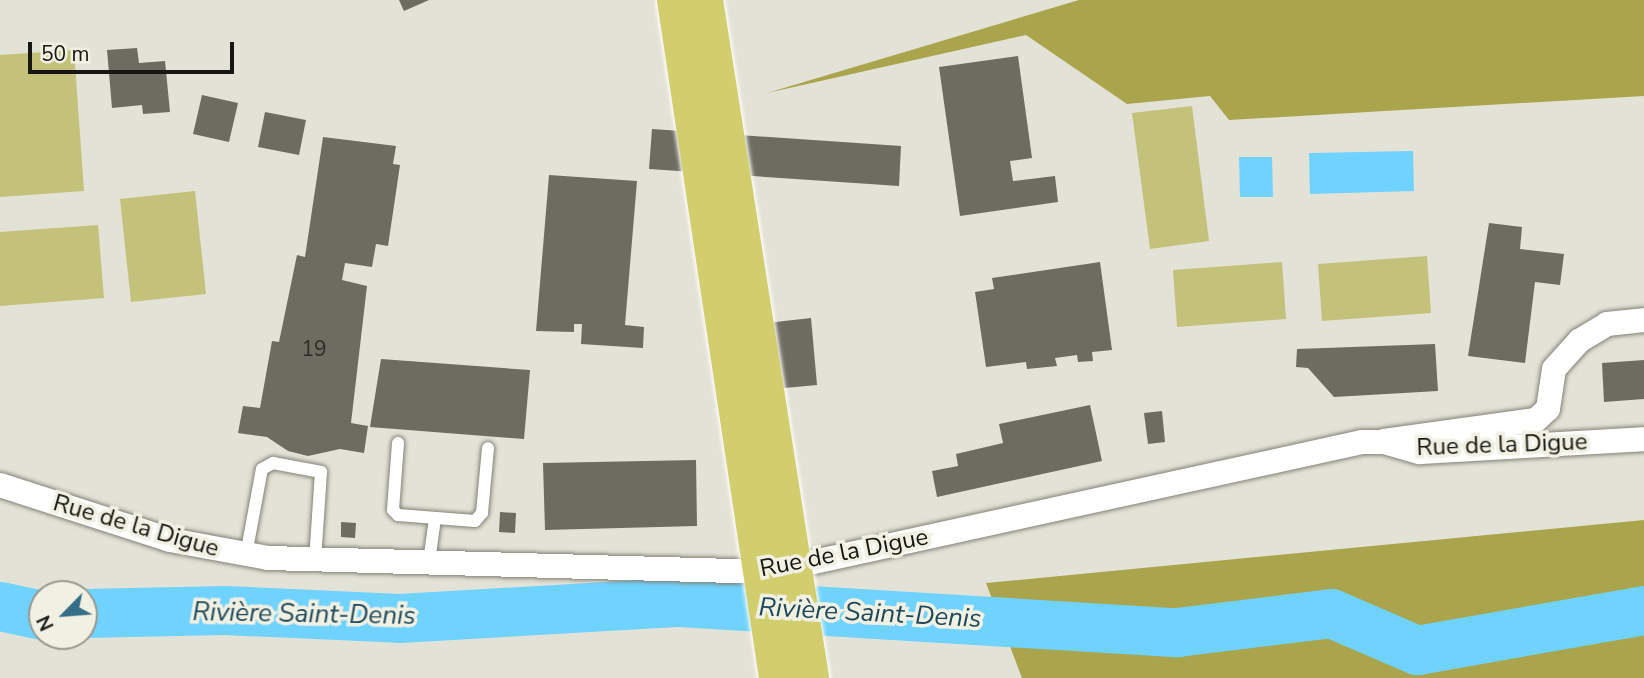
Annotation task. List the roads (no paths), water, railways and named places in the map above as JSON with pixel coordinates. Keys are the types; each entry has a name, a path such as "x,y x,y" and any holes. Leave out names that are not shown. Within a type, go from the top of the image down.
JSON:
{"main road":[{"path":"676,0 778,678"},
{"path":"704,0 810,678"}],"street":[{"path":"1384,442 1536,420 1548,409 1554,369 1572,347 1607,324 1644,320"},
{"name":"Rue de la Digue","path":"0,485 170,540 246,555 768,572 1296,455 1384,442 1420,452 1644,439"}],"lane":[{"path":"398,443 393,510 398,515 435,518 480,518 488,447"},
{"path":"246,555 262,470 273,463 321,472 315,559"},
{"path":"429,562 435,518"}],"water":[{"path":"1413,151 1414,191 1310,194 1309,153"},
{"path":"1239,157 1272,157 1273,197 1240,197"}],"waterway":[{"name":"Rivière Saint-Denis","path":"98,613 225,610 399,618 680,602 1177,632 1331,613 1417,650 1644,610"},
{"name":"Rivière Saint-Denis","path":"0,606 28,612"}]}
